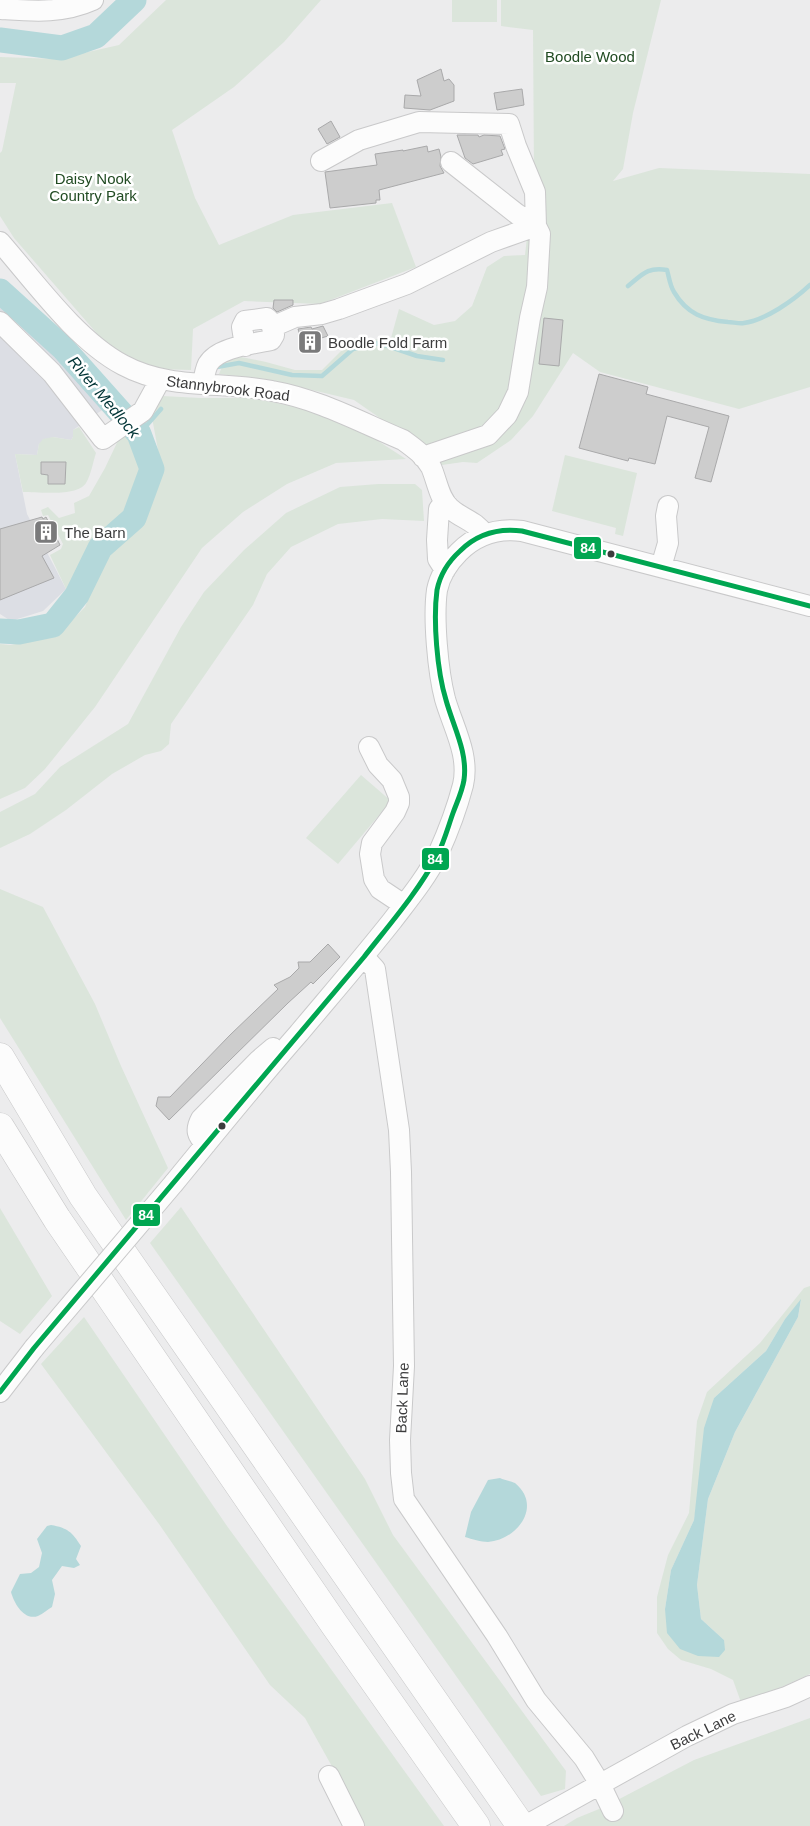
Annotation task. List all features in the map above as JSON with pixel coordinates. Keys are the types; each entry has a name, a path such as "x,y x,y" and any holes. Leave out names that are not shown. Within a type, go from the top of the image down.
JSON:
{"highway":[{"path":"0,1057 83,1196 521,1826"},
{"path":"0,1127 56,1219 476,1826"}],"street":[{"path":"0,9 53,11 74,7 93,0"},
{"path":"321,161 359,140 419,122 509,124 535,192 536,226 540,234 538,287 530,318 518,392 507,415 488,435 423,457"},
{"path":"450,162 536,226"},
{"path":"202,384 209,362 218,355 271,340 274,335 272,327 295,317 322,314 339,309 407,284 491,242 536,226"},
{"name":"Stannybrook Road","path":"0,242 68,320 97,347 124,366 160,380 271,390 300,397 403,440 423,457 431,468 445,502 450,509 479,526 484,534"},
{"path":"0,322 52,373 103,439 143,411 160,380"},
{"path":"444,570 438,559 437,540 439,509 445,502"},
{"path":"661,568 668,543 666,516 668,506"},
{"path":"0,1392 34,1348 364,957 404,905 438,855 460,794 465,774 463,750 445,699 439,663 437,628 437,590 444,570 453,557 484,534 512,530 522,531 810,606"},
{"path":"369,747 378,765 392,780 399,803 395,812 372,843 370,854 374,879 380,889 404,905"},
{"name":"Back Lane","path":"364,957 375,969 398,1130 401,1172 404,1366 401,1465 404,1499 497,1636 536,1700 584,1758 600,1784 613,1811"},
{"name":"Back Lane","path":"525,1826 688,1736 733,1714 786,1698 809,1687"},
{"path":"329,1776 354,1826"}],"shaded area":[{"path":"0,305 108,406 73,430 71,440 53,437 39,444 37,455 15,454 27,514 66,589 43,611 11,621 0,614"}],"green space":[{"name":"Daisy Nook Country Park","path":"166,0 321,0 284,42 234,87 172,130 195,198 219,245 293,215 392,203 416,267 320,304 244,301 193,329 191,370 153,369 106,344 14,238 0,216 0,153 2,151 16,83 0,83 0,57 57,59 119,45"},
{"path":"452,0 497,0 497,22 452,22"},
{"name":"Boodle Wood","path":"501,0 661,0 633,113 623,169 613,181 659,168 810,174 810,387 739,409 600,372 573,353 533,416 511,440 477,463 463,462 442,465 420,446 354,400 266,379 219,374 224,362 241,357 295,370 322,370 346,346 368,340 391,338 399,309 434,325 455,321 472,306 487,267 504,256 525,255 534,176 533,30 501,26"},
{"path":"162,396 252,398 306,409 375,439 406,459 336,463 287,484 243,512 202,548 95,707 45,769 25,788 0,799 0,644 11,645 57,635 85,607 105,555 141,526 162,472 151,412"},
{"path":"79,427 96,453 86,483 81,487 66,492 23,492 15,454 37,455 39,444 43,439 53,437 71,440 73,430"},
{"path":"129,427 137,445 143,474 128,511 112,525 92,553 71,596 50,555 61,549 63,544 48,515 43,516 41,510 48,507 59,518 75,513 74,503 89,496 123,430"},
{"path":"565,455 637,473 623,536 615,534 616,528 552,511"},
{"path":"415,484 422,490 424,521 382,519 338,524 291,547 267,574 253,605 171,724 169,744 161,751 145,755 112,774 66,810 30,834 0,848 0,812 35,794 60,767 128,724 181,627 204,592 244,550 286,513 340,487"},
{"path":"361,775 391,801 338,864 306,838"},
{"path":"0,889 43,907 95,1004 168,1168 126,1220 0,1018"},
{"path":"181,1207 365,1479 393,1535 566,1771 565,1789 541,1796 150,1243"},
{"path":"0,1208 52,1296 20,1334 0,1321"},
{"path":"810,1286 810,1674 742,1705 733,1680 711,1669 681,1660 668,1649 657,1633 657,1597 668,1555 689,1513 697,1421 707,1392 760,1343 804,1288","holes":["801,1300 798,1317 735,1432 708,1499 697,1585 701,1619 724,1640 665,1609 671,1570 694,1520 714,1398 766,1351 785,1319"]},
{"path":"84,1317 227,1526 444,1826 363,1826 305,1718 270,1685 159,1524 41,1364"},
{"path":"810,1718 810,1826 564,1826 694,1760"}],"water":[{"path":"801,1299 798,1317 735,1432 708,1499 697,1585 701,1619 724,1640 725,1650 719,1657 698,1656 680,1649 667,1633 665,1609 671,1570 694,1520 704,1428 714,1398 766,1351 785,1319"},
{"path":"500,1478 515,1483 523,1492 527,1502 523,1520 517,1529 499,1540 485,1542 465,1537 471,1512 488,1480"},
{"path":"51,1525 66,1529 78,1541 81,1546 76,1559 80,1565 74,1568 62,1566 52,1580 55,1594 52,1607 38,1616 28,1616 17,1606 11,1592 20,1574 31,1573 39,1567 42,1553 37,1539 47,1526"}],"building":[{"path":"441,69 444,81 449,79 454,85 454,101 430,110 404,108 405,95 421,96 417,80"},
{"path":"522,89 524,105 497,110 494,93"},
{"path":"331,121 340,137 327,144 318,129"},
{"path":"457,135 500,136 505,149 501,150 503,155 473,164 465,158"},
{"path":"427,146 428,152 439,149 441,157 440,166 444,173 379,190 380,200 376,200 376,203 330,208 325,172 377,165 375,154"},
{"path":"274,300 293,300 293,305 277,312 273,308"},
{"path":"544,318 563,320 559,366 539,364"},
{"name":"Boodle Fold Farm","path":"323,326 328,336 318,339 320,345 304,349 298,329 311,327 312,329"},
{"path":"599,374 648,387 646,394 729,416 711,482 695,478 709,427 667,416 655,464 629,458 628,461 579,448"},
{"path":"41,462 66,462 65,484 48,484 48,475 41,474"},
{"path":"42,517 43,519 46,517 60,545 42,556 54,578 0,600 0,529"},
{"path":"328,944 340,957 313,984 311,982 288,1003 169,1120 156,1106 158,1097 170,1097 278,989 274,985 290,977 299,968 298,962 310,962"}],"waterway":[{"name":"River Medlock","path":"0,40 62,48 96,36 134,0"},
{"path":"628,286 650,271 667,270 674,292 690,311 711,320 744,323 770,314 788,303 810,285"},
{"name":"River Medlock","path":"0,291 63,348 139,434 152,469 134,518 100,548 77,595 53,625 19,632 0,631"},
{"path":"217,367 239,363 292,375 322,376 353,349 379,343 417,356 443,360"},
{"path":"139,434 161,409"}],"transit line":[{"name":"84","path":"0,1392 34,1348 364,957 412,895 437,856 461,793 465,770 462,749 440,675 435,616 440,579 452,559 460,551 481,536 505,530 522,531 810,606"}],"place":[{"name":"Boodle Fold Farm","path":"310,342"},
{"name":"The Barn","path":"46,532"}]}
